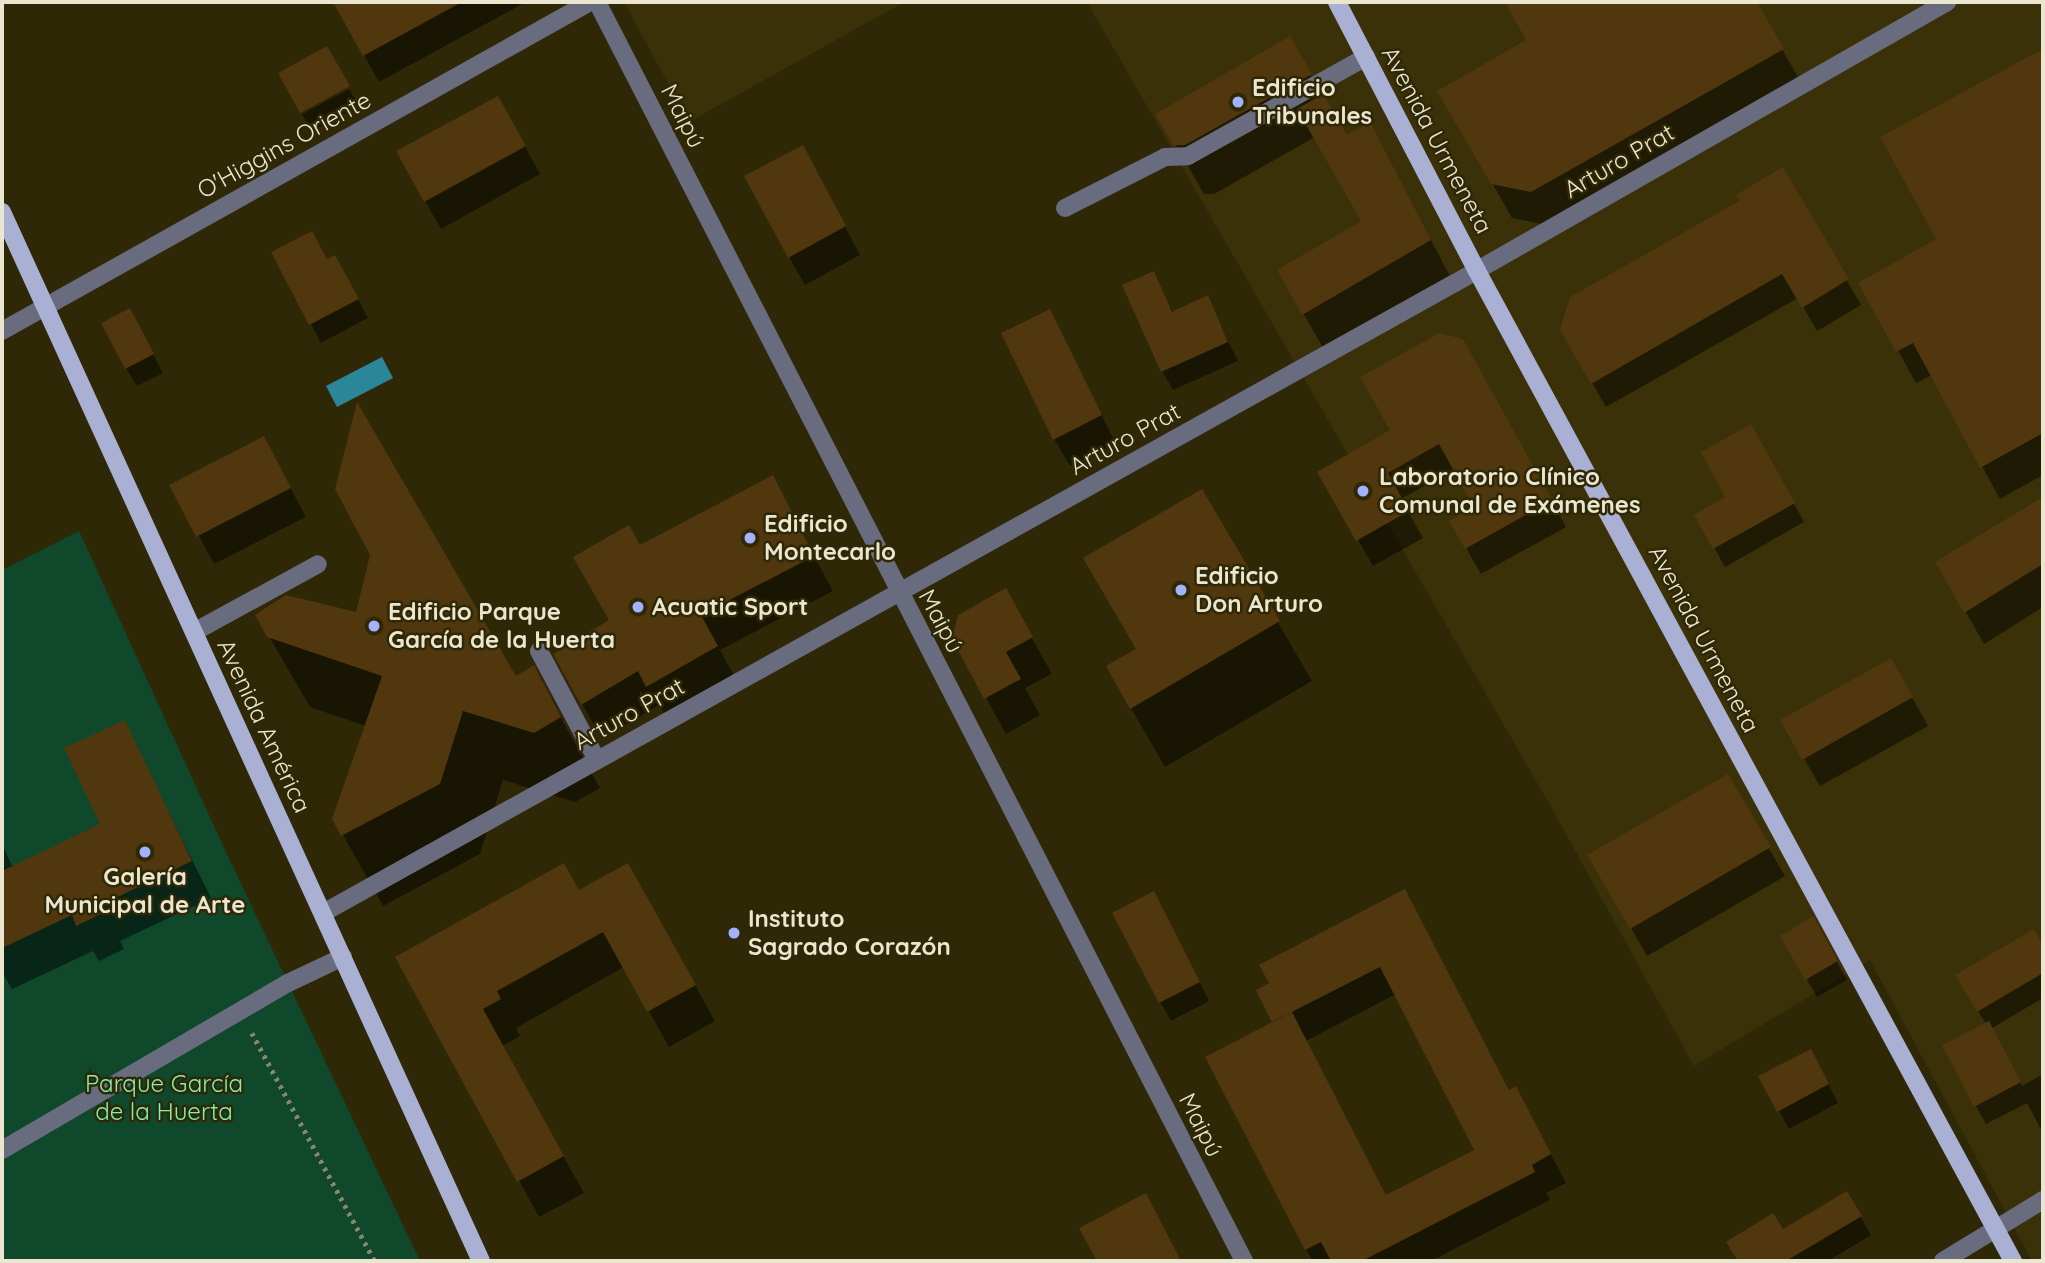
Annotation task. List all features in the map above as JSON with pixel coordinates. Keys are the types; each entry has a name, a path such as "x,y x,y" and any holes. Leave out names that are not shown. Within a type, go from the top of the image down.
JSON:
{"main road":[{"name":"Avenida Urmeneta","path":"1337,2 1477,271 2012,1261"},
{"name":"Avenida América","path":"2,212 481,1261"}],"street":[{"name":"O'Higgins Oriente","path":"2,331 590,2"},
{"name":"Maipú","path":"597,2 1244,1261"},
{"name":"Arturo Prat","path":"323,913 1477,271 1947,2"},
{"path":"1065,208 1165,157 1188,156 1366,57"},
{"path":"194,632 318,564"},
{"path":"539,651 597,760"},
{"path":"2,1150 240,1011 343,957"},
{"path":"1943,1261 2043,1200"}],"path":[{"path":"240,1011 375,1261"}],"shaded area":[{"path":"624,2 904,2 689,122"},
{"path":"1087,2 2043,2 2043,1261 2032,1261 1870,960 1694,1066 1550,805"}],"green space":[{"name":"Parque García de la Huerta","path":"79,531 224,848 420,1261 2,1261 2,570"}],"water":[{"path":"382,357 393,378 337,407 326,386"}],"building":[{"path":"333,2 462,2 363,56"},
{"path":"1505,2 1757,2 1784,49 1531,192 1491,184 1437,91 1526,40"},
{"name":"Edificio Tribunales","path":"1290,36 1312,74 1185,145 1173,145 1155,114"},
{"path":"327,46 350,86 300,113 278,73"},
{"path":"2043,49 2043,433 1980,468 1913,343 1896,352 1858,283 1936,239 1880,137"},
{"path":"1323,94 1347,135 1370,122 1431,240 1302,315 1277,270 1361,221 1297,109"},
{"path":"498,96 526,146 424,202 396,151"},
{"path":"803,145 846,226 788,258 744,176"},
{"path":"1783,167 1849,279 1802,308 1782,274 1591,384 1560,330 1570,297 1739,201 1736,195"},
{"path":"312,231 327,259 335,255 359,299 309,325 271,252"},
{"path":"1154,271 1172,312 1208,295 1228,342 1161,372 1122,285"},
{"path":"130,308 154,354 125,369 101,323"},
{"path":"1050,309 1102,415 1053,440 1001,333"},
{"path":"1439,333 1463,339 1552,500 1465,549 1449,521 1474,507 1439,444 1388,473 1409,511 1356,541 1317,472 1390,430 1360,377"},
{"name":"Edificio Parque García de la Huerta","path":"357,402 516,676 534,665 561,717 534,733 463,711 440,784 341,836 332,819 382,676 267,637 255,615 286,595 356,612 370,555 335,489"},
{"path":"1751,424 1795,503 1713,549 1694,515 1725,497 1701,452"},
{"path":"264,436 291,488 196,537 169,485"},
{"path":"773,475 814,556 701,615 718,646 646,687 638,671 581,705 553,654 609,620 573,557 629,525 640,545"},
{"name":"Edificio Don Arturo","path":"1202,489 1280,621 1130,709 1106,666 1136,649 1083,558"},
{"path":"2043,497 2043,564 1964,613 1935,562"},
{"path":"1006,588 1033,637 1006,652 1021,679 984,699 952,639 958,615"},
{"path":"1891,658 1913,697 1802,760 1780,720"},
{"path":"125,720 192,861 101,905 105,912 76,926 72,915 2,948 2,871 100,824 64,748"},
{"path":"1728,774 1771,847 1630,929 1587,855"},
{"path":"564,863 579,890 628,863 696,985 647,1012 603,932 497,991 501,999 483,1009 564,1156 517,1182 395,957"},
{"path":"1405,889 1509,1090 1516,1086 1551,1154 1532,1165 1535,1172 1362,1261 1331,1261 1321,1242 1305,1250 1205,1057 1292,1012 1386,1195 1474,1150 1380,967 1272,1022 1256,990 1269,983 1259,965"},
{"path":"1154,891 1200,982 1159,1003 1112,913"},
{"path":"1813,916 1838,961 1805,980 1780,936"},
{"path":"2034,929 2043,945 2043,973 1977,1012 1955,975"},
{"path":"1989,1021 2021,1082 1974,1107 1942,1045"},
{"path":"1811,1049 1829,1084 1777,1112 1758,1076"},
{"path":"1847,1191 1862,1216 1786,1261 1738,1261 1726,1242 1773,1213 1783,1229"},
{"path":"1146,1193 1181,1261 1097,1261 1079,1228"}],"place":[{"name":"Edificio Tribunales","path":"1238,102"},
{"name":"Laboratorio Clínico Comunal de Exámenes","path":"1363,491"},
{"name":"Edificio Montecarlo","path":"750,538"},
{"name":"Edificio Don Arturo","path":"1181,590"},
{"name":"Acuatic Sport","path":"638,607"},
{"name":"Edificio Parque García de la Huerta","path":"374,626"},
{"name":"Galería Municipal de Arte","path":"145,852"},
{"name":"Instituto Sagrado Corazón","path":"734,933"}]}
